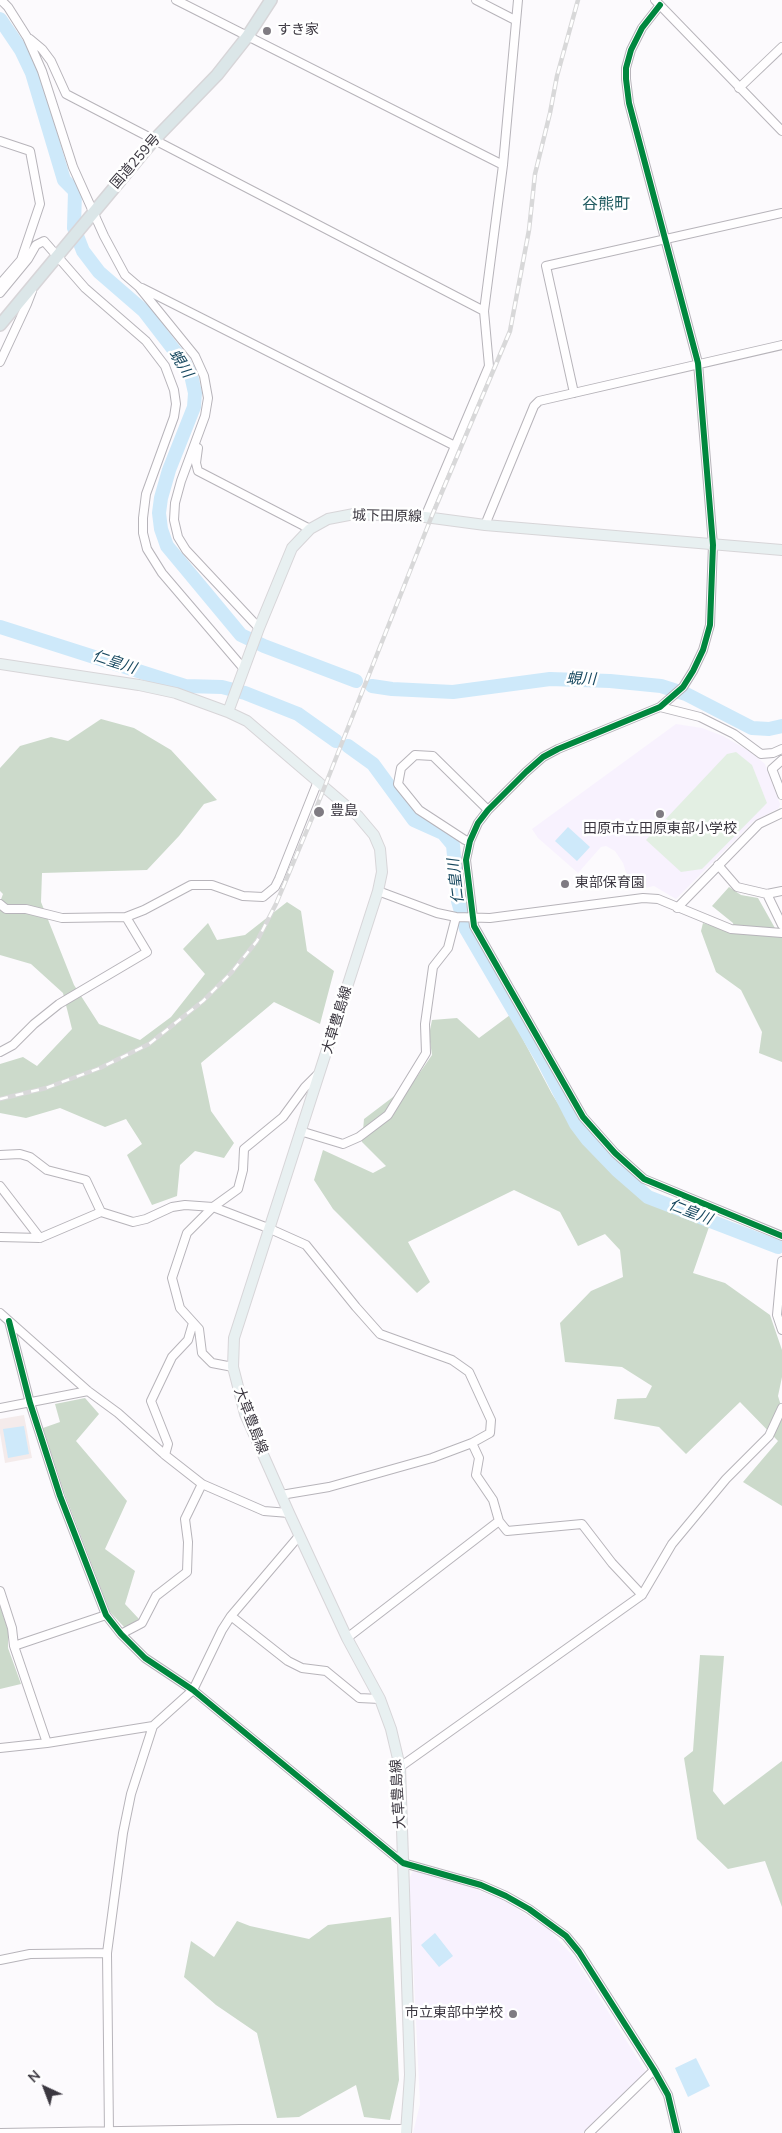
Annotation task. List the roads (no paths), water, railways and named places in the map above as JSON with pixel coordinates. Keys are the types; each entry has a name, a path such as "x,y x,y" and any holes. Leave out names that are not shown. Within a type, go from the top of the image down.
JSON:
{"highway":[{"name":"国道259号","path":"0,325 153,141 217,75 272,0"}],"main road":[{"name":"城下田原線","path":"228,712 259,628 292,548 310,529 328,519 354,514 425,517 485,525 782,550"},
{"path":"0,664 139,685 176,694 228,712"},
{"name":"大草豊島線","path":"228,712 247,721 358,816 374,835 380,849 382,864 378,891 322,1070 268,1228 234,1338 233,1367 245,1414 280,1495 347,1638 380,1699 391,1729 400,1767 410,2075 407,2131"}],"street":[{"path":"1,0 8,7 27,37 42,71 73,167 92,215 125,275 139,287 195,356 204,376 208,398 199,436 196,463 198,471 310,529"},
{"path":"176,0 503,165"},
{"path":"476,0 515,20"},
{"path":"425,517 489,366 484,311 503,165 518,0"},
{"path":"782,131 658,3 631,50 626,68 626,79 629,103 698,363 714,545 710,625 703,650 683,687 660,707 558,748 526,772 488,810 478,823 470,841 466,860 474,926 583,1117 615,1153 644,1179 782,1236"},
{"path":"27,37 42,49 51,61 66,94 153,141 484,311"},
{"path":"739,88 782,47"},
{"path":"0,141 30,151 40,204 21,260 0,284"},
{"path":"574,393 546,266 782,213"},
{"path":"0,293 28,259 36,245 44,241 85,288 146,341 170,375 176,404 174,417 146,494 142,518 146,549 162,574 194,614 244,669"},
{"path":"0,362 27,304 34,284"},
{"path":"139,287 455,446"},
{"path":"485,525 534,406 539,401 782,345"},
{"path":"199,436 181,481 175,503 174,520 178,537 186,550 259,628"},
{"path":"660,707 700,717 734,734 762,754 773,753 782,749"},
{"path":"470,841 465,840 419,810 398,784 400,768 415,755 434,756 488,810"},
{"path":"772,769 782,760"},
{"path":"772,769 782,765"},
{"path":"772,769 782,795"},
{"path":"0,904 6,909 26,909 62,918 126,917 144,910 191,885 212,885 243,896 263,897 275,887 280,879 318,781"},
{"path":"677,908 759,824 782,812"},
{"path":"718,865 737,887 767,894 782,891"},
{"path":"378,891 437,913 456,917 490,918 644,898 658,899 731,929 782,933"},
{"path":"767,894 782,925"},
{"path":"0,1052 13,1045 34,1024 59,1004 147,952 126,917"},
{"path":"300,1131 343,1144 359,1137 388,1115 426,1053 425,1024 433,967 448,948 456,917"},
{"path":"233,1367 212,1364 202,1353 199,1329 180,1308 172,1278 187,1233 213,1207 238,1189 243,1170 244,1149 283,1117 305,1087 322,1070"},
{"path":"0,1155 20,1154 30,1157 47,1170 86,1180 101,1212"},
{"path":"0,1186 40,1238"},
{"path":"0,1237 40,1238 101,1212 133,1222 185,1205 213,1207 306,1245 380,1334 452,1360 469,1372 491,1420 490,1433 472,1443 432,1458 339,1484 280,1495"},
{"path":"782,1261 777,1315 782,1330"},
{"path":"0,1313 88,1391 118,1412 165,1455 202,1484 264,1511 288,1513"},
{"path":"9,1321 30,1403 60,1496 106,1615 120,1634 145,1658 193,1690 403,1863 481,1885 506,1896 552,1924 566,1936 579,1952 654,2070 668,2095 677,2133"},
{"path":"165,1455 168,1444 151,1402 172,1357 188,1340 193,1323"},
{"path":"0,1408 88,1391"},
{"path":"400,1767 642,1595 672,1544 726,1479 769,1436 782,1408"},
{"path":"472,1443 479,1458 476,1475 493,1500 499,1521 507,1531 582,1524 612,1563 642,1595"},
{"path":"120,1634 142,1623 156,1596 187,1572 188,1542 185,1519 202,1484"},
{"path":"347,1638 499,1521"},
{"path":"109,2132 107,1953 123,1833 131,1794 153,1726 193,1690 222,1630 231,1616 299,1536"},
{"path":"0,1591 12,1628 14,1646 47,1743"},
{"path":"14,1646 106,1615"},
{"path":"231,1616 288,1661 302,1668 326,1671 359,1698 380,1699"},
{"path":"0,1748 47,1743 153,1726"},
{"path":"0,1960 30,1954 107,1953"},
{"path":"589,2133 654,2070"},
{"path":"0,2133 240,2129 407,2131"}],"water":[{"path":"568,827 590,847 577,861 555,841"},
{"path":"24,1426 29,1454 8,1458 3,1429"},
{"path":"435,1933 453,1956 439,1967 421,1945"},
{"path":"696,2058 710,2086 688,2097 675,2068"}],"waterway":[{"name":"蜆川","path":"0,19 21,50 32,73 64,180 75,191 74,228 83,251 99,272 144,311 191,375 195,393 194,407 169,470 161,498 159,513 161,529 167,546 241,635 264,646 356,681"},
{"name":"仁皇川","path":"0,627 185,686 222,687 245,693 298,714 336,741"},
{"name":"蜆川","path":"372,686 392,689 453,692 550,679 610,681 661,686 686,694 752,728 769,729 782,726"},
{"name":"仁皇川","path":"348,746 373,764 414,820 443,833 453,845 458,901 466,929 545,1064 576,1124 588,1140 617,1170 648,1197 778,1247"}],"railway":[{"path":"0,1099 46,1088 100,1068 149,1044 203,1001 231,973 257,941 276,904 315,811 431,518 510,331 529,230 535,174 557,76 578,0"}],"place":[{"name":"すき家","path":"267,31"},
{"name":"豊島","path":"319,812"},
{"name":"田原市立田原東部小学校","path":"660,814"},
{"name":"東部保育園","path":"565,884"},
{"name":"市立東部中学校","path":"513,2014"}],"district":[{"name":"谷熊町","path":"606,205"}]}
